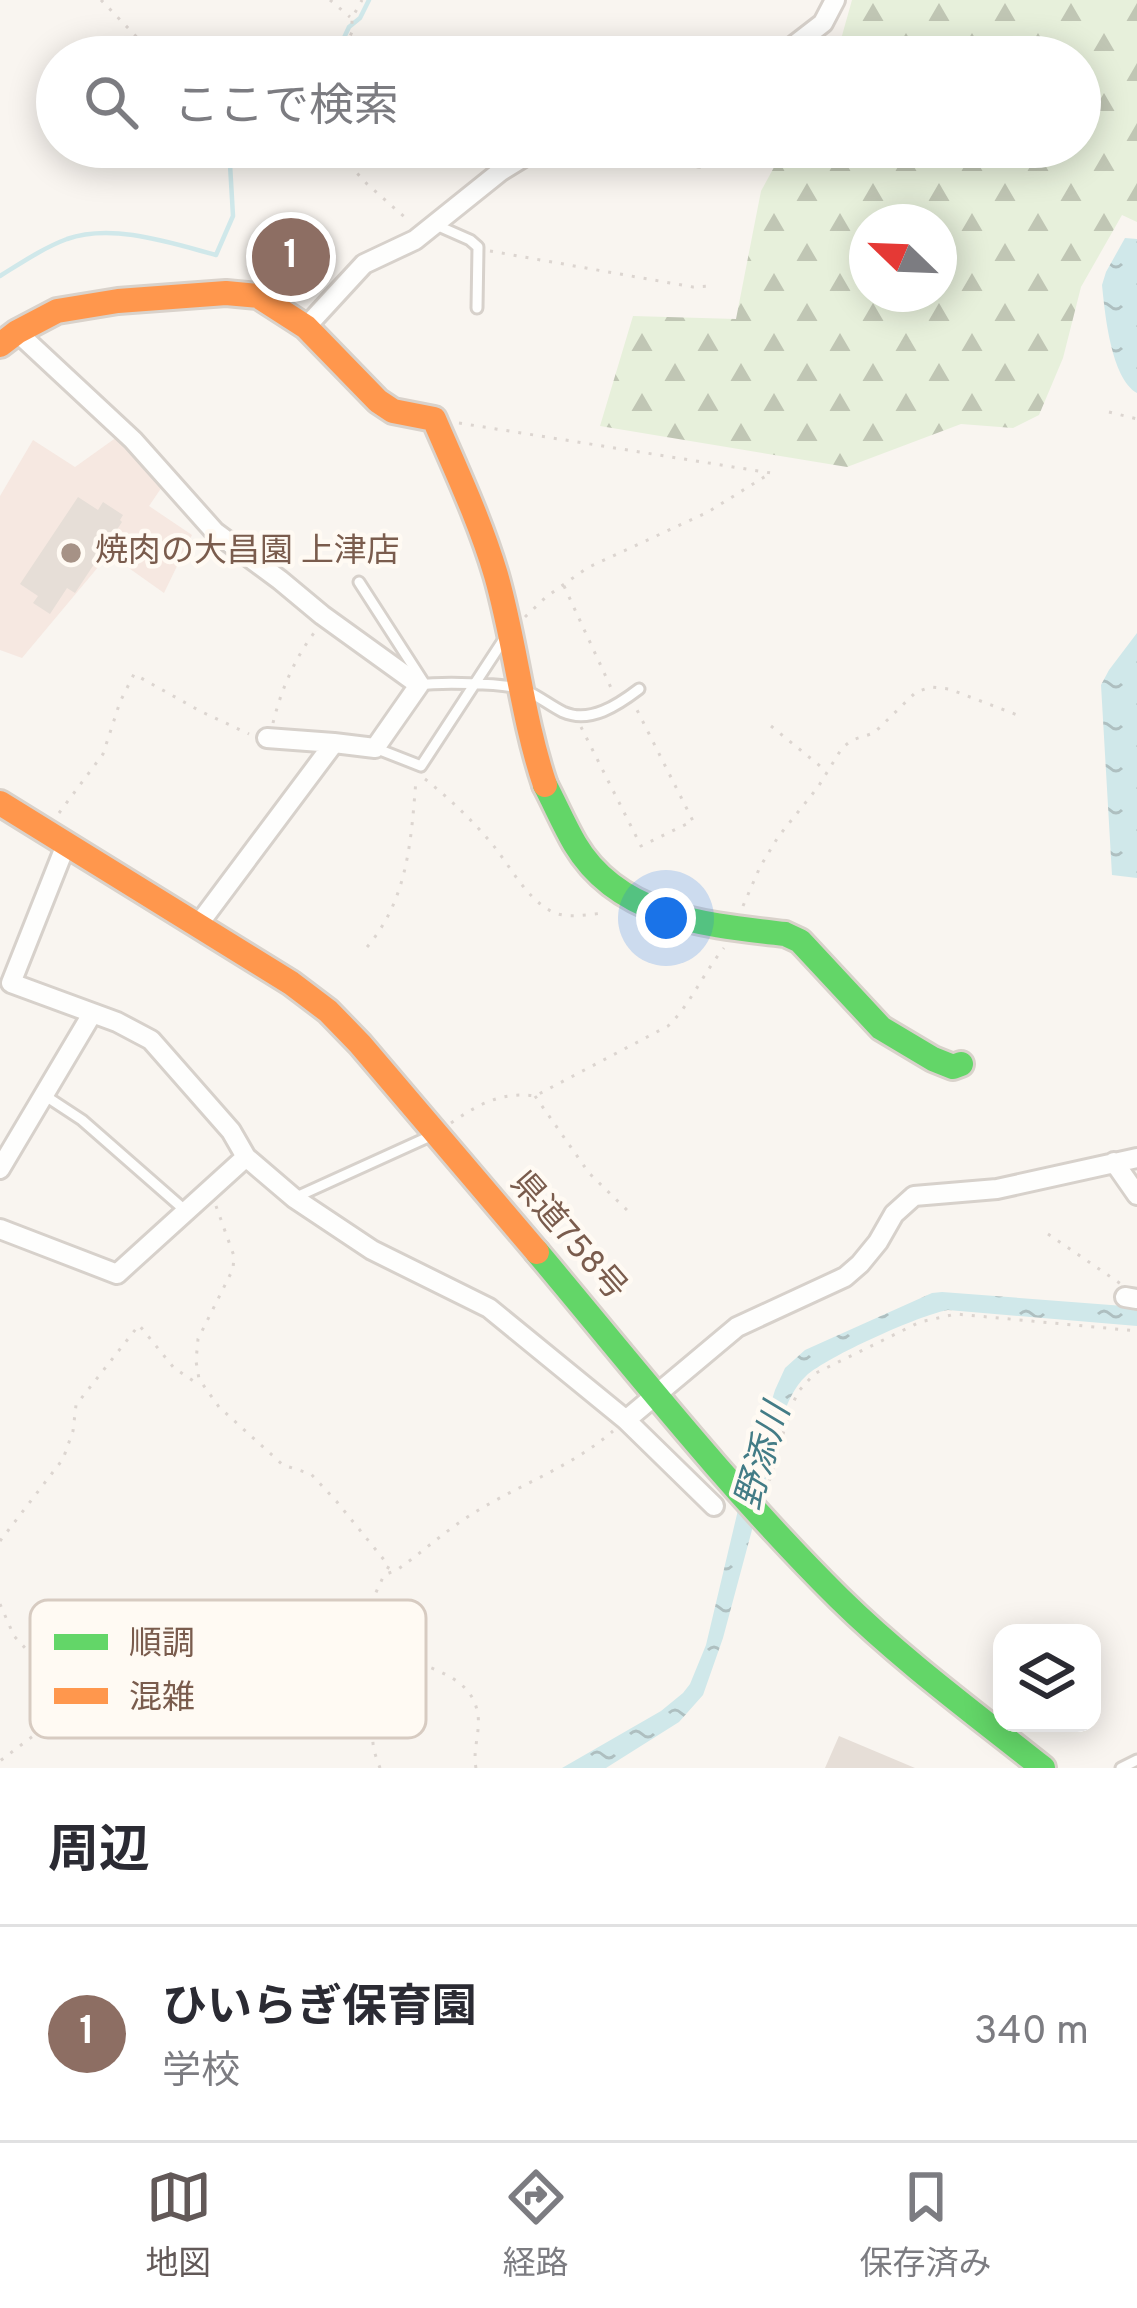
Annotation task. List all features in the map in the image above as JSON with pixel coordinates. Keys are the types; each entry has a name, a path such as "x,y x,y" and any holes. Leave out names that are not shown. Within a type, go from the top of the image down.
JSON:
{"main road":[{"path":"9,339 57,311 226,293 258,296 306,327 378,401 393,411 434,419 496,576 544,783 577,848 631,902 668,915 785,934 800,941 881,1028 934,1059 953,1067 961,1064"},
{"name":"県道758号","path":"0,803 59,834 328,1011 734,1485 837,1596 892,1648 1043,1768"}],"street":[{"path":"806,36 823,23 835,0"},
{"path":"306,327 364,264 429,230 507,168"},
{"path":"9,339 134,440 215,532 422,685 374,748 270,737"},
{"path":"198,925 334,742"},
{"path":"59,834 6,980 117,1022 151,1040 231,1130 246,1157 294,1198 372,1250 489,1308 626,1420 714,1506"},
{"path":"0,1169 92,1014"},
{"path":"0,1229 117,1274 246,1157"},
{"path":"626,1420 737,1327 844,1277 860,1264 894,1214 914,1196 997,1189 1137,1158"},
{"path":"1114,1162 1137,1195"}],"lane":[{"path":"429,230 470,240 478,247 477,308"},
{"path":"359,582 422,685 523,689 574,715 619,704 635,692"},
{"path":"374,748 421,766 508,633"},
{"path":"44,1095 82,1120 188,1212"},
{"path":"294,1198 435,1134"},
{"path":"1121,1768 1137,1760"}],"path":[{"path":"101,0 136,36"},
{"path":"330,0 352,19"},
{"path":"350,36 362,0"},
{"path":"352,168 429,230"},
{"path":"478,247 693,287 713,286"},
{"path":"1109,412 1137,418"},
{"path":"434,419 771,473 708,512 587,568 508,633"},
{"path":"564,584 619,704"},
{"path":"59,834 103,754 134,674 258,738 270,737 280,696 310,638 326,618"},
{"path":"435,1134 476,1106 495,1098 535,1096 668,1026 682,1013 706,969 726,945 778,837 842,748 874,733 916,692 949,689 1020,716"},
{"path":"574,715 641,846 693,821 635,692"},
{"path":"771,726 827,772"},
{"path":"367,947 383,928 410,856 417,772 459,808 550,911 571,916 605,913"},
{"path":"535,1096 589,1173 628,1211"},
{"path":"202,1386 196,1361 198,1339 233,1269 234,1256 216,1208 214,1188"},
{"path":"1048,1234 1115,1279 1133,1298"},
{"path":"763,1511 798,1392 814,1374 920,1322 956,1314 1137,1330"},
{"path":"0,1541 63,1459 83,1393 139,1325 174,1368 202,1386 283,1466 311,1474 338,1502 389,1566 373,1600"},
{"path":"384,1575 398,1570 478,1509 594,1448 626,1420"},
{"path":"0,1604 14,1636 30,1653"},
{"path":"426,1666 467,1691 477,1708 476,1768"},
{"path":"0,1761 30,1738"},
{"path":"374,1738 380,1768"}],"shaded area":[{"path":"124,432 166,481 149,506 192,535 164,593 109,554 22,658 0,650 0,496 33,440 75,467"}],"green space":[{"path":"852,0 1137,0 1137,222 1122,215 1081,287 1063,358 1039,415 1013,428 961,424 847,467 600,426 633,316 736,319 761,191 774,168 1101,168 1101,36 842,36"}],"water":[{"path":"1125,238 1137,239 1137,393 1115,360 1102,285"},
{"path":"1137,633 1137,878 1112,875 1101,685"},
{"name":"野添川","path":"942,1292 1137,1307 1137,1326 948,1310 875,1337 806,1376 782,1418 723,1638 703,1695 679,1722 606,1768 562,1768 661,1711 690,1684 706,1645 738,1510 785,1368 805,1350"}],"building":[{"name":"焼肉の大昌園 上津店","path":"78,497 98,510 103,502 123,515 122,522 75,593 67,588 50,614 33,603 38,596 20,584"},
{"path":"839,1736 915,1768 825,1768"}],"waterway":[{"path":"345,36 369,0"},
{"path":"0,276 67,239 103,233 216,255 233,216 230,168"}],"traffic: fast":[{"path":"545,785 575,844 615,888 667,913 725,927 785,934 800,941 881,1028 933,1059 953,1067 961,1064"},
{"path":"537,1252 721,1472 839,1598 913,1665 1043,1768"}],"traffic: slow":[{"path":"0,345 57,311 118,301 226,293 258,296 306,327 378,401 393,411 434,419 496,575 545,785"},
{"path":"0,803 291,983 328,1011 537,1252"}],"place":[{"name":"ひいらぎ保育園","path":"291,257"},
{"name":"焼肉の大昌園 上津店","path":"71,553"}]}
